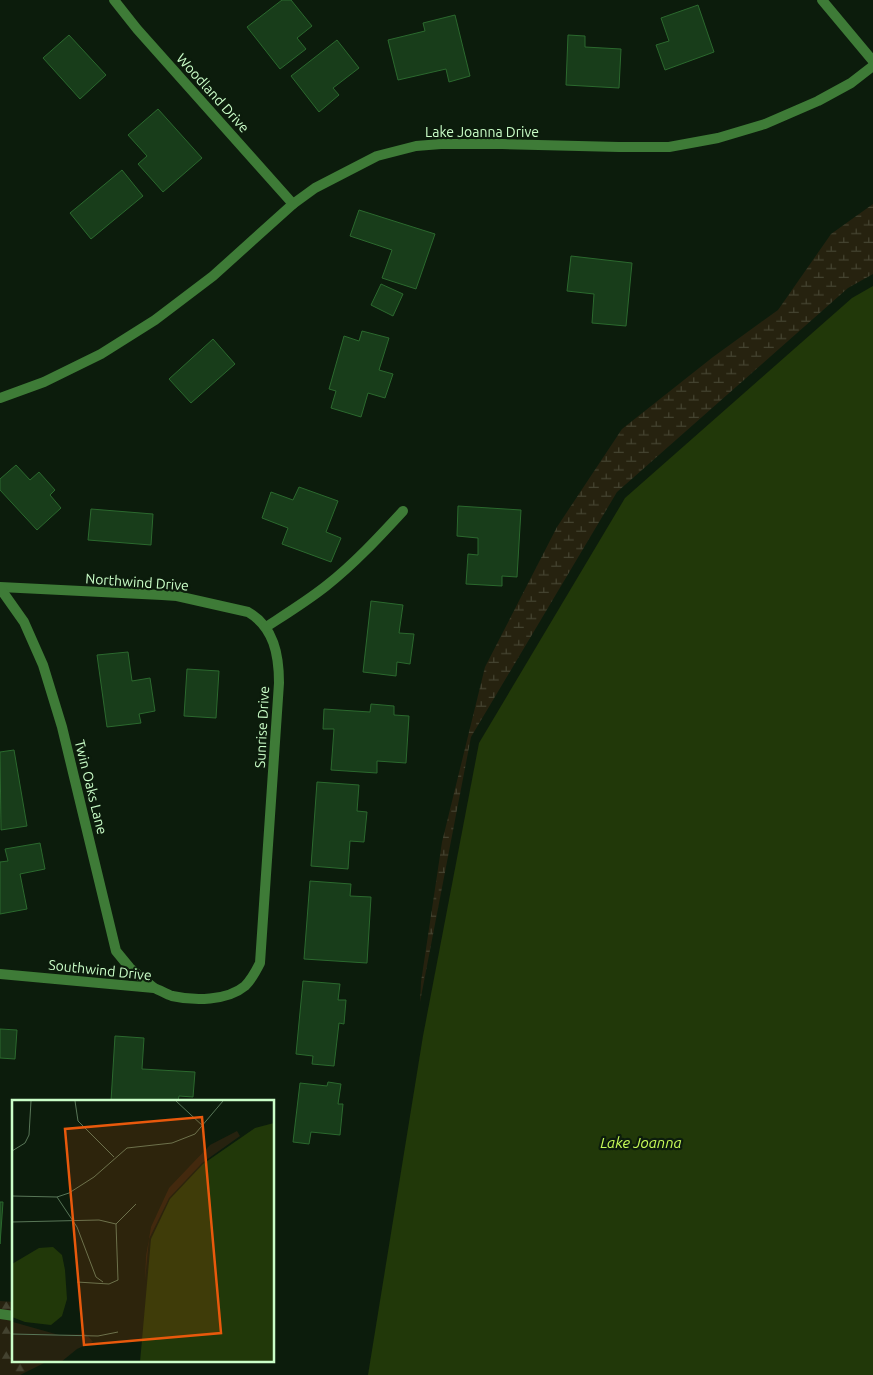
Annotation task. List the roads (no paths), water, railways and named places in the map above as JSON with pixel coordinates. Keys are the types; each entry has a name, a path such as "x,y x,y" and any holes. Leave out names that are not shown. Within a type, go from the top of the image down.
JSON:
{"street":[{"name":"Woodland Drive","path":"114,0 137,29 293,204"},
{"path":"822,0 873,61"},
{"name":"Lake Joanna Drive","path":"0,398 44,382 101,354 155,320 212,276 293,204 315,188 377,156 416,146 440,144 619,148 668,147 718,138 765,124 818,101 851,83 873,66"},
{"path":"266,626 327,585 360,556 403,511"},
{"name":"Northwind Drive","path":"0,588 177,596 248,612 266,626"},
{"name":"Twin Oaks Lane","path":"0,588 24,622 43,666 62,728 116,951 130,968 154,988"},
{"name":"Sunrise Drive","path":"226,995 243,987 252,978 260,963 279,683 277,654 266,626"},
{"name":"Southwind Drive","path":"0,974 154,988 171,996 192,999 226,995"}],"water":[{"name":"Lake Joanna","path":"873,286 873,1375 368,1375 423,1036 479,743 625,498 852,298"}]}
